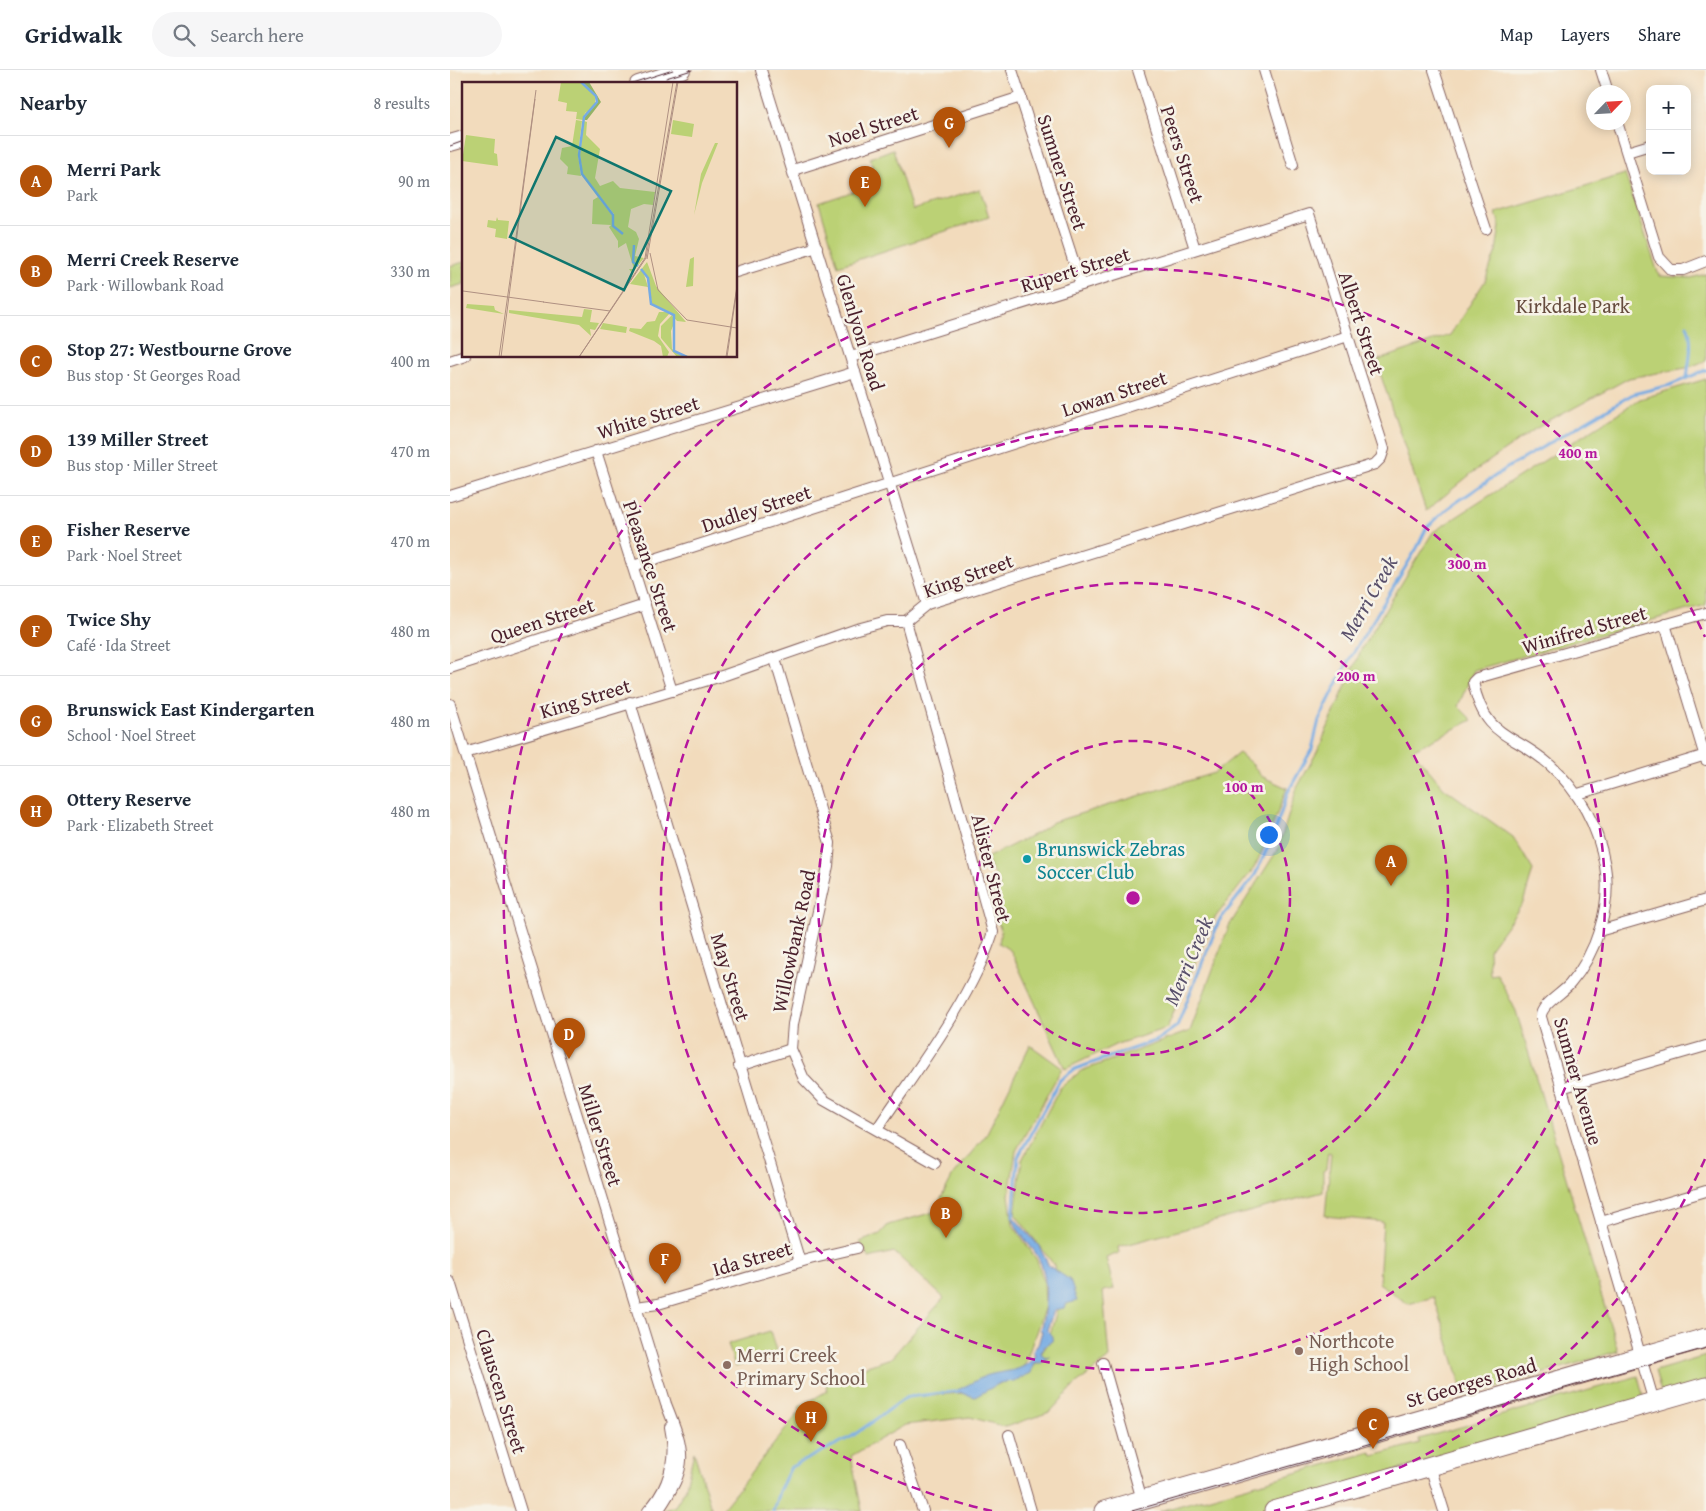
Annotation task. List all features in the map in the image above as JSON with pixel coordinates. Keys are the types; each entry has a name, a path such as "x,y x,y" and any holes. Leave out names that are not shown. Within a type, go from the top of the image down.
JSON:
{"highway":[{"name":"St Georges Road","path":"1104,1511 1146,1507 1706,1338"},
{"path":"1274,1511 1314,1505 1430,1466 1706,1387"}],"main road":[{"path":"644,82 682,70"},
{"path":"450,143 462,139"}],"street":[{"name":"Glenlyon Road","path":"761,70 927,604"},
{"name":"Sumner Street","path":"1012,70 1080,285"},
{"name":"Peers Street","path":"1138,70 1195,249"},
{"path":"1264,70 1293,165"},
{"path":"1434,70 1486,229"},
{"path":"1601,70 1606,85"},
{"name":"Noel Street","path":"793,170 1021,97"},
{"path":"1620,130 1660,257 1666,267 1671,270 1682,270 1706,261"},
{"path":"1627,152 1646,146"},
{"name":"Rupert Street","path":"851,357 1309,214"},
{"name":"Albert Street","path":"1309,214 1383,442"},
{"path":"738,271 817,247"},
{"name":"Lowan Street","path":"890,484 1348,336"},
{"path":"450,361 462,357"},
{"name":"White Street","path":"450,496 855,372"},
{"name":"King Street","path":"465,753 775,659 857,629 887,621 906,621 927,604 1375,464 1381,458 1384,449 1383,442"},
{"name":"Pleasance Street","path":"596,451 672,691"},
{"name":"Dudley Street","path":"632,566 890,484"},
{"name":"Queen Street","path":"450,668 645,605"},
{"name":"Winifred Street","path":"1473,682 1476,678 1706,613"},
{"name":"Alister Street","path":"877,1129 969,989 985,955 993,932 906,621"},
{"path":"1578,794 1706,756 1666,624"},
{"name":"Willowbank Road","path":"775,659 830,843 828,866 793,1024 791,1049 804,1079 824,1100 935,1163"},
{"name":"Sumner Avenue","path":"1473,682 1476,699 1489,721 1505,736 1549,764 1578,794 1594,824 1606,868 1605,910 1599,931 1583,966 1571,983 1541,1014 1654,1402"},
{"name":"May Street","path":"630,702 800,1262"},
{"name":"Miller Street","path":"450,704 666,1404 680,1441 682,1463 676,1484 658,1511"},
{"path":"1599,931 1706,900"},
{"path":"1561,1088 1706,1046"},
{"path":"739,1066 791,1049"},
{"path":"1601,1222 1706,1191"},
{"name":"Ida Street","path":"637,1310 800,1262 857,1248"},
{"name":"Clauscen Street","path":"450,1282 521,1511"},
{"path":"1103,1363 1146,1507"},
{"name":"Miller Street","path":"648,1511 667,1485 672,1465 673,1446 666,1404"},
{"path":"1009,1435 1031,1511"},
{"path":"900,1445 922,1511"},
{"path":"1430,1466 1444,1511"}],"green space":[{"path":"893,149 912,210 980,189 989,217 838,266 819,203 878,183 870,158"},
{"name":"Kirkdale Park","path":"1625,174 1659,276 1691,278 1706,274 1706,361 1686,368 1629,378 1535,429 1472,473 1426,511 1376,361 1450,335 1485,281 1496,251 1500,226 1496,213"},
{"path":"462,263 462,285 450,288 450,266"},
{"path":"1706,379 1706,605 1474,670 1458,706 1472,720 1412,750 1444,788 1513,837 1533,870 1523,903 1489,950 1490,975 1497,974 1516,1011 1618,1351 1465,1397 1434,1297 1408,1304 1379,1283 1383,1222 1325,1216 1331,1153 1328,1152 1326,1169 1323,1171 1323,1192 1118,1247 1119,1253 1106,1258 1114,1289 1103,1291 1109,1358 1074,1386 1050,1412 1005,1427 970,1417 905,1425 851,1456 862,1511 721,1511 800,1411 799,1407 827,1391 826,1385 844,1374 891,1358 944,1298 894,1252 869,1258 860,1242 880,1234 888,1225 934,1212 953,1175 986,1135 1030,1045 1062,1068 1016,1151 1009,1195 1013,1225 1037,1260 1044,1282 1045,1306 1025,1364 1015,1375 979,1389 922,1396 977,1392 1028,1373 1047,1345 1060,1299 1054,1265 1015,1214 1022,1160 1060,1088 1081,1071 1190,1031 1229,926 1278,849 1297,788 1318,750 1362,648 1433,532 1640,399"},
{"path":"1239,753 1253,765 1261,776 1287,788 1254,868 1214,919 1167,1028 1117,1044 1065,1069 1011,951 999,943 1001,932 989,891 1000,886 986,858 1037,833 1053,822 1214,773"},
{"path":"770,1331 777,1354 735,1367 728,1344"},
{"path":"1706,1356 1706,1382 1662,1395 1655,1371"},
{"path":"1638,1376 1644,1399 1255,1511 1160,1511 1371,1452 1373,1456 1420,1443 1419,1439"},
{"path":"694,1452 712,1511 663,1511 675,1506 685,1490"}],"water":[{"path":"1012,1215 1039,1246 1049,1266 1070,1280 1077,1301 1066,1304 1064,1308 1054,1310 1047,1330 1053,1336 1052,1341 1045,1346 1041,1353 1045,1358 1050,1357 1041,1363 1034,1363 1031,1373 1014,1381 1000,1383 975,1397 955,1391 983,1377 1024,1366 1035,1355 1033,1351 1039,1342 1042,1331 1040,1330 1046,1290 1043,1269 1034,1251 1018,1229"}],"waterway":[{"path":"1687,325 1691,345 1687,378"},
{"name":"Merri Creek","path":"1013,1217 1018,1157 1060,1080 1075,1069 1157,1040 1177,1026 1219,921 1255,875 1273,836 1288,792 1312,749 1319,720 1349,660 1417,548 1427,527 1448,508 1507,468 1633,394 1670,385 1706,370"},
{"name":"Merri Creek","path":"773,1511 779,1491 791,1467 851,1437 907,1397 959,1391"}],"tram line":[{"path":"635,82 673,70"},
{"path":"666,78 692,70"},
{"path":"450,146 462,142"},
{"path":"1132,1511 1706,1348"}],"place":[{"name":"Brunswick East Kindergarten","path":"949,148"},
{"name":"Fisher Reserve","path":"865,207"},
{"name":"Brunswick Zebras Soccer Club","path":"1027,859"},
{"name":"Merri Park","path":"1391,886"},
{"name":"139 Miller Street","path":"569,1059"},
{"name":"Merri Creek Reserve","path":"946,1238"},
{"name":"Twice Shy","path":"665,1284"},
{"name":"Northcote High School","path":"1299,1351"},
{"name":"Merri Creek Primary School","path":"727,1365"},
{"name":"Ottery Reserve","path":"811,1442"},
{"name":"Stop 27: Westbourne Grove","path":"1373,1449"}]}
